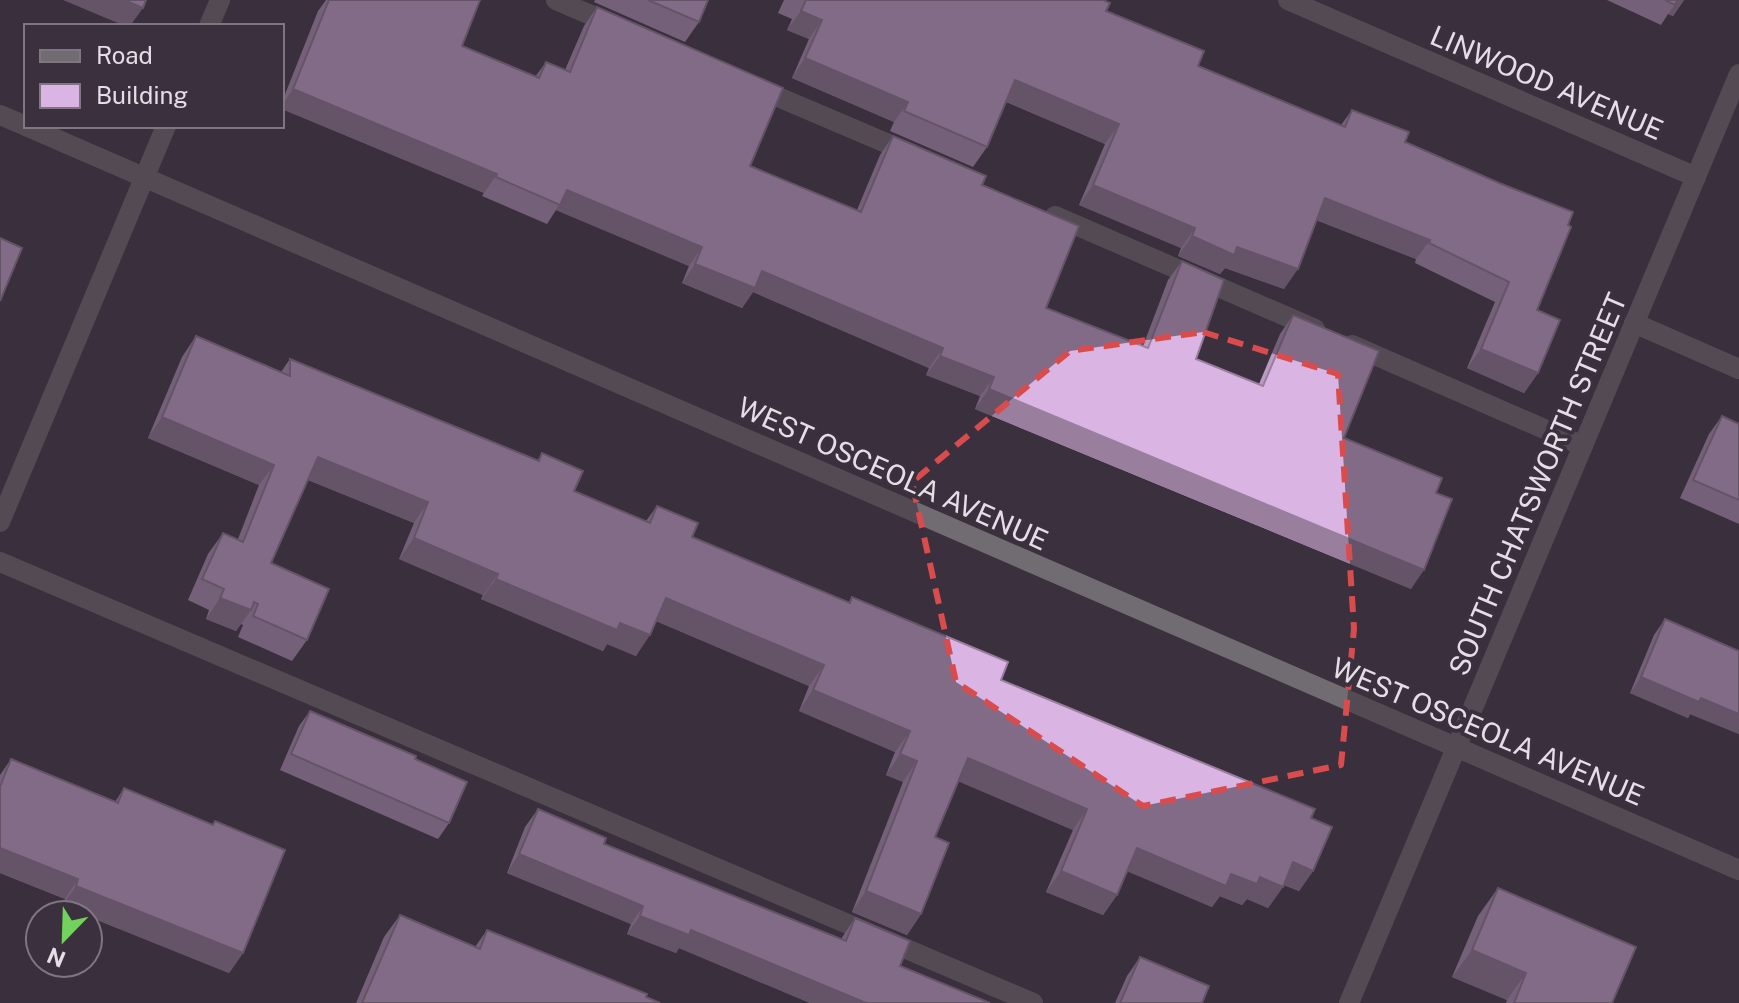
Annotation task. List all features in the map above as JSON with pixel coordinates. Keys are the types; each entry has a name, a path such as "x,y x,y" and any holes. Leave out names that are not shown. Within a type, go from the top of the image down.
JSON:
{"street":[{"path":"210,24 220,0"},
{"path":"556,0 628,31"},
{"name":"LINWOOD AVENUE","path":"1288,0 1696,177"},
{"name":"SOUTH CHATSWORTH STREET","path":"1349,1003 1739,74"},
{"path":"744,82 933,164"},
{"name":"WEST OSCEOLA AVENUE","path":"0,115 24,125"},
{"name":"WEST OSCEOLA AVENUE","path":"31,128 1739,870"},
{"path":"0,522 165,128"},
{"path":"1034,208 1583,446"},
{"path":"1634,323 1739,369"},
{"path":"0,562 1033,1003"}],"highlighted area":[{"path":"1203,332 1338,374 1354,629 1341,765 1143,806 956,682 912,482 1070,351"}],"building":[{"path":"124,0 146,0 143,8"},
{"path":"329,0 480,0 462,46 539,78 546,62 570,72 597,7 783,88 750,166 861,212 893,136 986,176 982,185 1079,226 1046,308 1148,348 1182,261 1224,280 1196,359 1263,386 1293,315 1379,351 1344,438 1442,478 1436,493 1452,499 1424,570 989,389 994,377 940,356 943,348 762,271 755,288 695,264 702,247 567,190 560,205 496,177 497,174 293,89"},
{"path":"648,0 708,0 699,22"},
{"path":"806,0 1103,0 1110,3 1106,11 1204,51 1198,66 1345,127 1352,110 1409,132 1405,142 1573,212 1568,225 1571,227 1537,310 1560,320 1538,373 1481,349 1509,282 1429,243 1430,240 1325,198 1298,269 1237,247 1234,255 1192,236 1195,228 1093,185 1119,124 1015,80 987,147 904,111 908,102 805,58 822,20 801,11"},
{"path":"0,238 22,248 0,301"},
{"path":"196,336 290,376 290,359 539,461 542,453 583,471 574,491 650,523 657,506 698,523 692,537 850,603 852,597 1008,662 1001,680 1315,809 1311,818 1332,827 1313,871 1293,862 1283,887 1260,877 1257,884 1231,874 1226,886 1137,848 1117,895 1061,871 1087,809 968,758 935,837 949,843 921,914 866,891 917,761 900,754 910,731 813,690 824,665 666,598 650,635 620,623 617,630 496,579 498,574 414,538 428,502 318,457 271,563 329,589 307,640 253,616 258,604 254,602 251,610 220,598 224,589 202,579 223,533 243,542 274,465 162,417"},
{"path":"1722,416 1739,424 1739,500 1693,480"},
{"path":"1665,619 1739,651 1739,714 1701,698 1699,702 1641,677"},
{"path":"310,711 416,756 415,759 467,782 449,823 291,754"},
{"path":"11,759 118,803 124,788 213,825 215,821 285,850 243,953 76,886 78,879 0,848 0,787"},
{"path":"538,809 606,838 604,844 846,941 855,918 910,941 900,966 990,1003 866,1003 691,930 689,935 640,916 643,906 519,854"},
{"path":"1498,888 1636,947 1612,1003 1514,1003 1526,973 1472,950"},
{"path":"400,915 480,949 487,930 647,994 646,997 660,1003 362,1003"},
{"path":"1140,957 1209,986 1202,1003 1120,1003"}]}
